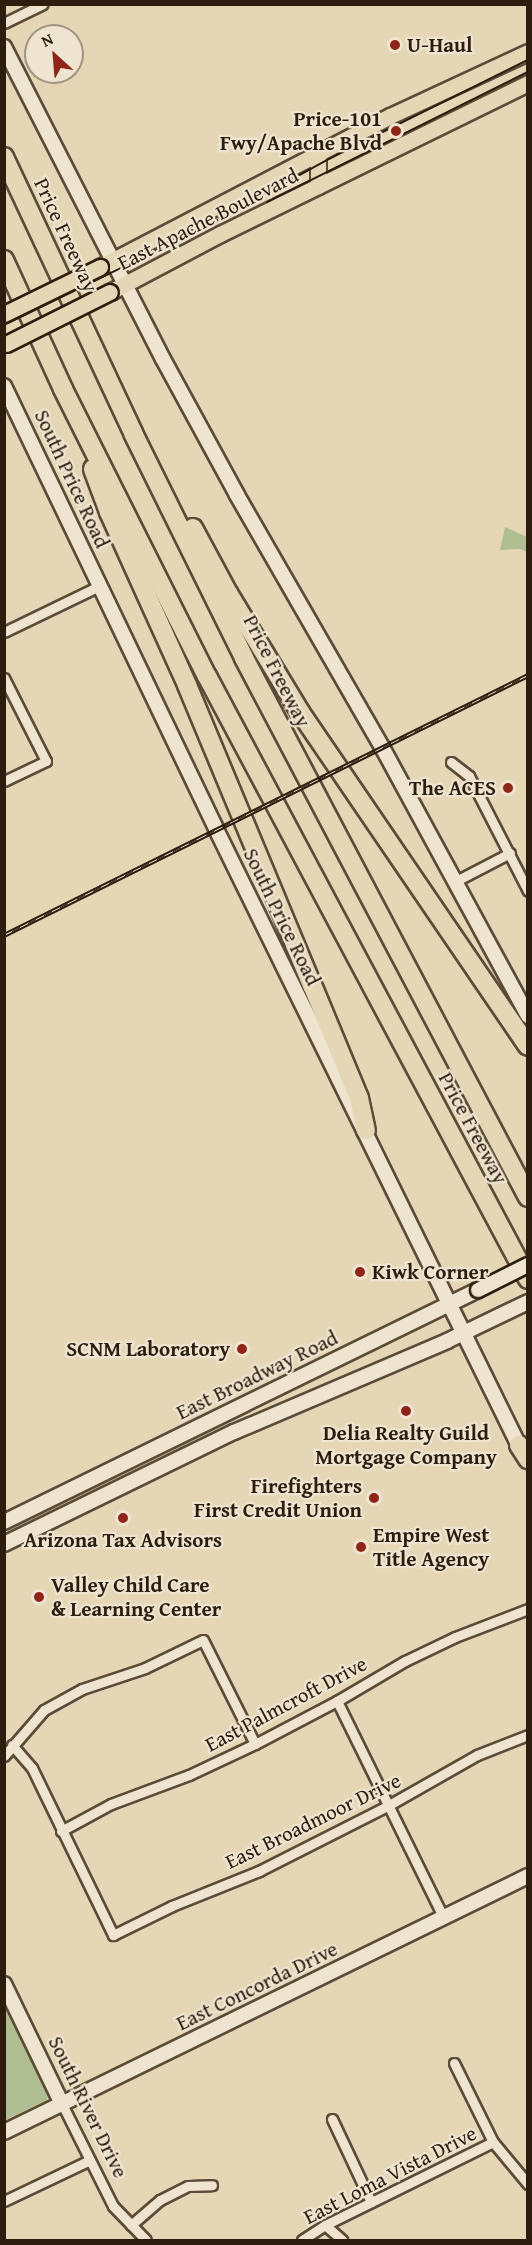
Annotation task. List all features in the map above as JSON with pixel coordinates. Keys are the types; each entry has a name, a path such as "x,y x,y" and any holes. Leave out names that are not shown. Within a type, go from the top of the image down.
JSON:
{"highway":[{"name":"Price Freeway","path":"4,157 133,433 243,658 528,1197"},
{"name":"Price Freeway","path":"4,260 63,388 207,675 528,1280"},
{"path":"63,388 109,512 188,685 359,1098 366,1130"},
{"path":"133,433 171,482 228,593 300,712 528,1046"}],"main road":[{"path":"4,47 125,285 237,495 344,681 528,1016"},
{"name":"East Apache Boulevard","path":"4,314 223,205 318,152 419,101 528,52"},
{"name":"East Apache Boulevard","path":"5,345 318,186 528,83"},
{"path":"318,152 318,186"},
{"name":"South Price Road","path":"4,386 356,1116 366,1130 448,1305 528,1464"},
{"name":"East Broadway Road","path":"4,1522 528,1265"},
{"name":"East Broadway Road","path":"4,1544 234,1432 463,1334 528,1302"},
{"path":"225,1415 234,1432"},
{"path":"107,1472 115,1490"},
{"name":"East Concorda Drive","path":"4,2132 528,1876"},
{"name":"South River Drive","path":"4,1984 62,2104"}],"street":[{"path":"4,23 43,4"},
{"path":"4,632 99,586"},
{"path":"4,678 46,761 4,781"},
{"path":"451,762 469,776 528,891"},
{"path":"454,882 510,853"},
{"name":"East Palmcroft Drive","path":"61,1831 111,1804 189,1774 255,1744 455,1636 528,1609"},
{"path":"4,1756 44,1710 82,1689 145,1668 203,1640 255,1744"},
{"path":"337,1701 390,1804 444,1918"},
{"name":"East Broadmoor Drive","path":"61,1831 113,1935 172,1905 259,1871 390,1804 477,1755 528,1735"},
{"path":"12,1745 32,1768 61,1831"},
{"path":"454,2063 494,2142 528,2184"},
{"name":"South River Drive","path":"62,2104 113,2206 146,2241"},
{"path":"332,2119 372,2202"},
{"name":"East Loma Vista Drive","path":"302,2241 325,2225 494,2142"},
{"path":"4,2201 90,2160"},
{"path":"131,2225 160,2200 188,2186 212,2184"},
{"path":"325,2225 342,2241"}],"green space":[{"path":"505,527 527,537 527,552 520,549 500,550"},
{"path":"4,2005 48,2095 47,2100 5,2120"}],"tram line":[{"path":"4,325 203,228 327,160 528,60"},
{"path":"267,202 528,72"}],"railway":[{"path":"4,935 528,675"}],"place":[{"name":"U-Haul","path":"395,45"},
{"name":"Price-101 Fwy/Apache Blvd","path":"396,131"},
{"name":"The ACES","path":"508,788"},
{"name":"Kiwk Corner","path":"360,1272"},
{"name":"SCNM Laboratory","path":"242,1349"},
{"name":"Delia Realty Guild Mortgage Company","path":"406,1411"},
{"name":"Firefighters First Credit Union","path":"374,1498"},
{"name":"Arizona Tax Advisors","path":"123,1518"},
{"name":"Empire West Title Agency","path":"361,1547"},
{"name":"Valley Child Care & Learning Center","path":"39,1597"}]}
